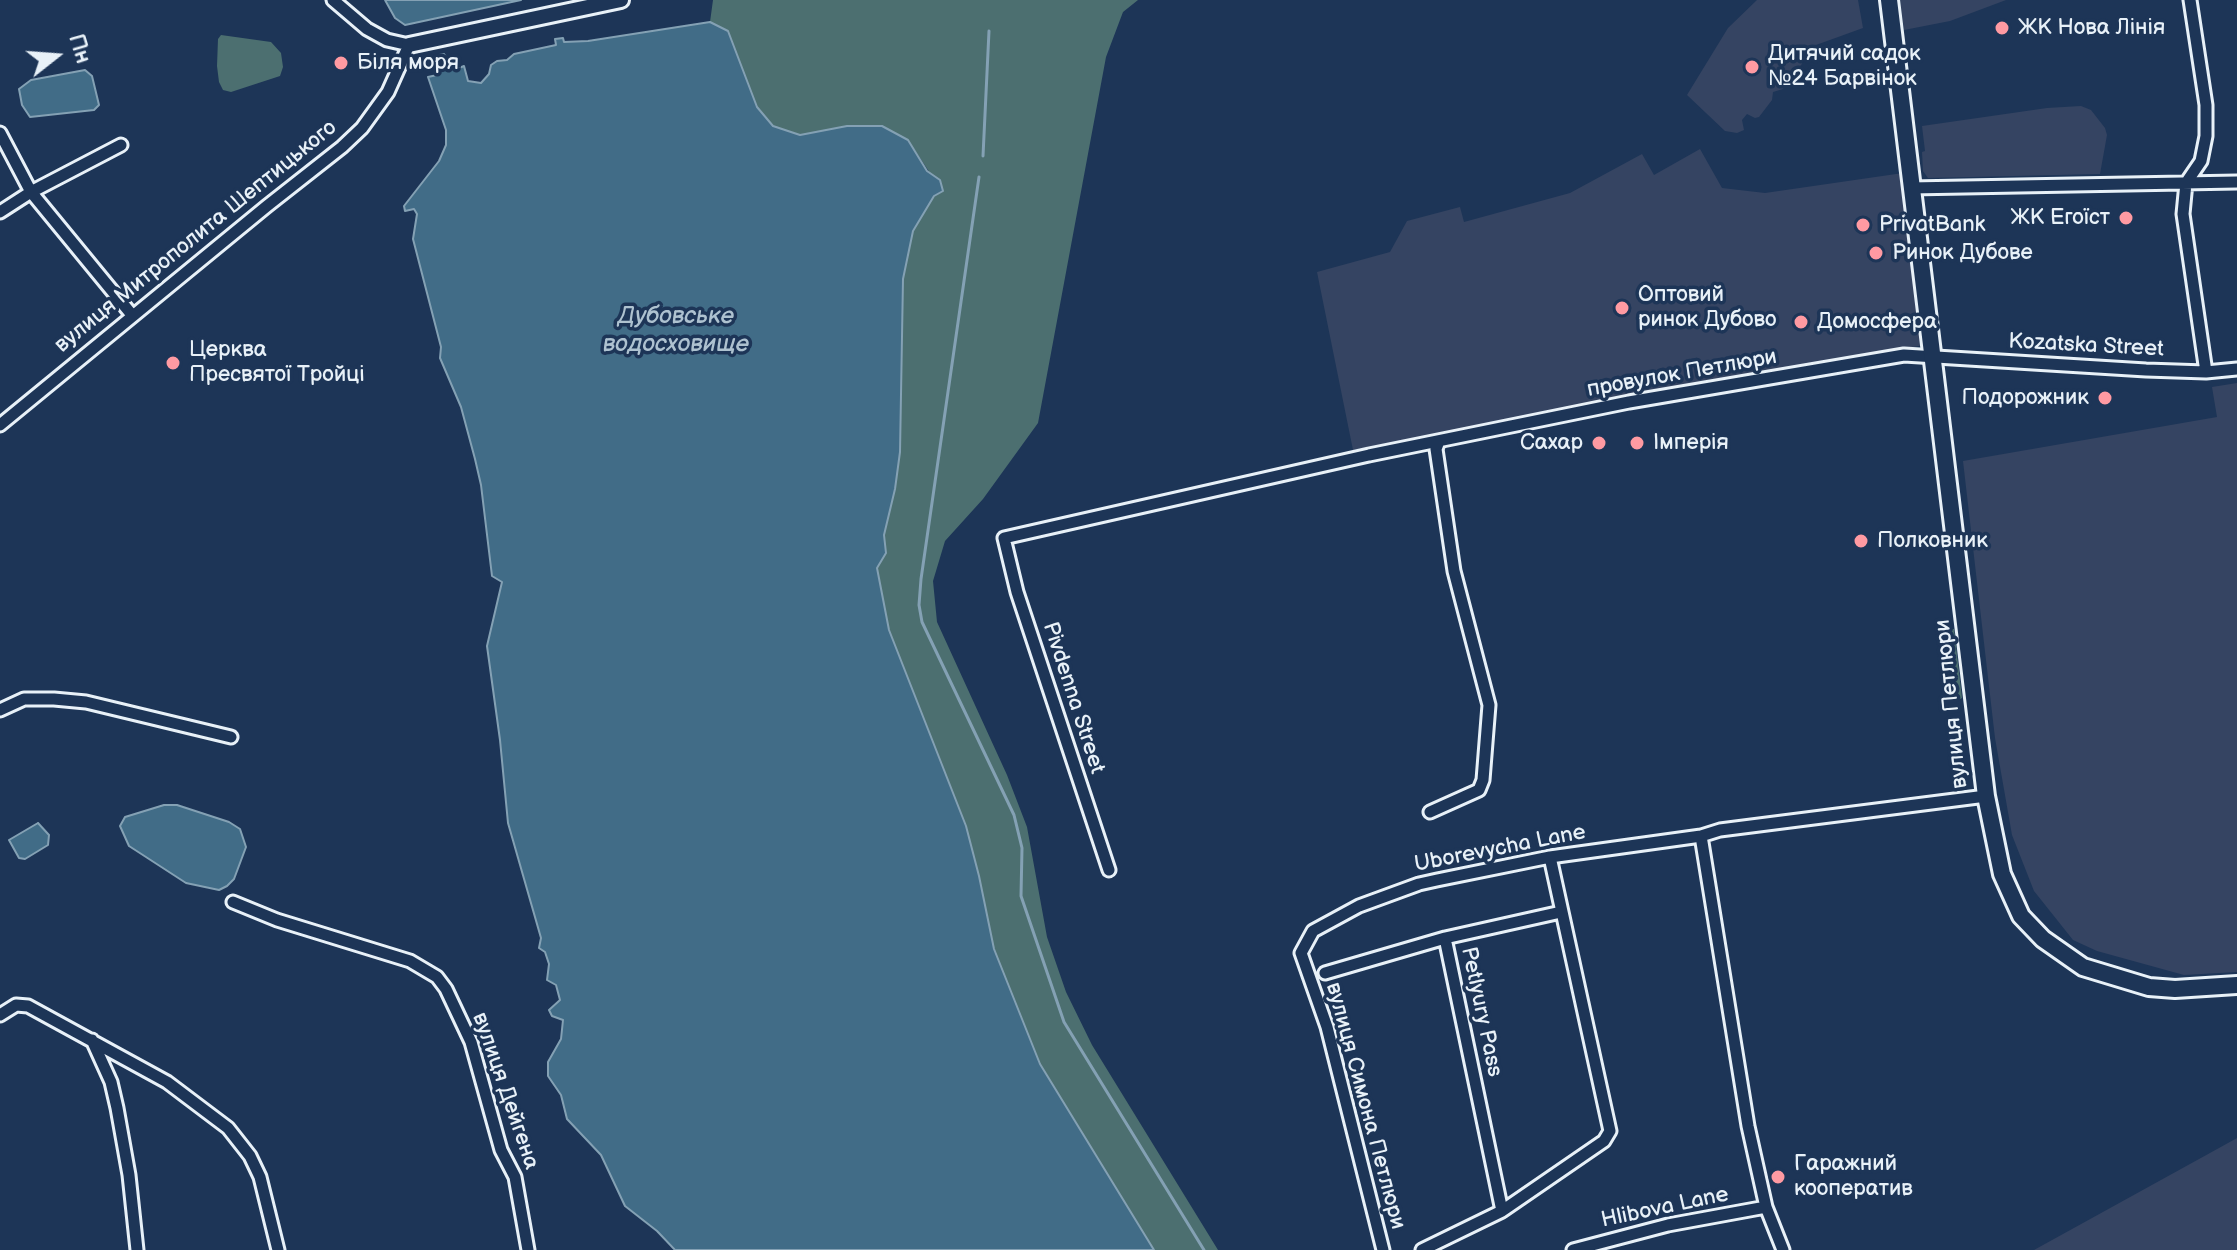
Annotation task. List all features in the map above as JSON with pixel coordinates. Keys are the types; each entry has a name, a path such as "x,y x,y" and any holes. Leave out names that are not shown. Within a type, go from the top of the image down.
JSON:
{"main road":[{"name":"вулиця Петлюри","path":"1889,0 1986,796"},
{"path":"1986,796 1993,843 2009,894 2021,916 2061,954 2102,975 2149,987 2175,989 2237,985"}],"street":[{"path":"333,0 367,29 387,40 409,45 621,0"},
{"path":"2190,0 2206,121 2201,161 2186,183 2183,214 2206,372"},
{"name":"вулиця Митрополита Шептицького","path":"0,425 342,147 362,128 383,100 409,45"},
{"path":"0,133 31,192 132,315"},
{"path":"0,212 31,192 121,145"},
{"path":"1910,188 2237,182"},
{"name":"провулок Петлюри","path":"1004,538 1629,402 1904,355 1933,358"},
{"name":"Kozatska Street","path":"1933,358 2206,372 2237,369"},
{"path":"1430,812 1479,790 1483,780 1489,705 1454,571 1436,449 1439,441"},
{"name":"Pivdenna Street","path":"1004,538 1017,592 1109,870"},
{"path":"0,710 24,699 86,702 231,737"},
{"name":"вулиця Петлюри","path":"1701,836 1720,830 1986,796"},
{"path":"1701,836 1748,1126 1766,1207 1783,1250"},
{"name":"Uborevycha Lane","path":"1308,973 1301,953 1313,931 1359,906 1419,884 1550,857 1701,836"},
{"path":"1422,1250 1502,1211 1604,1141 1610,1131 1550,857"},
{"name":"вулиця Дейгена","path":"233,902 277,920 410,961 437,977 446,989 471,1042 501,1150 515,1177 528,1250"},
{"name":"Petlyury Pass","path":"1502,1211 1445,938 1561,912"},
{"path":"1325,973 1445,938"},
{"name":"вулиця Симона Петлюри","path":"1308,973 1327,1027 1383,1250"},
{"path":"0,1015 16,1005 28,1006 167,1082 217,1119 239,1139 260,1177 278,1250"},
{"path":"92,1040 111,1082 117,1108 129,1175 137,1250"},
{"name":"Hlibova Lane","path":"1573,1250 1668,1225 1766,1207"}],"shaded area":[{"name":"Дитячий садок №24 Барвінок","path":"1757,0 1858,0 1863,28 1816,45 1783,89 1773,92 1772,100 1759,117 1747,114 1742,120 1744,130 1737,133 1725,131 1687,95 1728,28"},
{"path":"1900,0 2006,0 1950,21 1904,30"},
{"path":"2081,106 2091,110 2107,135 2100,174 1928,178 1923,171 1922,152 1925,151 1922,126"},
{"name":"Оптовий ринок Дубово","path":"1700,149 1722,188 1765,193 1903,173 1925,345 1634,395 1353,450 1317,272 1390,252 1407,221 1460,207 1464,222 1570,193 1642,154 1654,175"},
{"path":"2237,383 2237,972 2184,975 2097,951 2073,940 2034,891 2012,835 1995,738 1963,461 2217,417 2212,387"},
{"path":"2237,1138 2237,1250 2034,1250 2219,1148"}],"green space":[{"path":"713,0 1138,0 1123,12 1106,57 1038,423 983,499 945,541 933,581 937,622 1007,775 1027,827 1047,937 1066,992 1092,1045 1218,1250 1154,1250 1040,1064 994,949 966,826 889,630 877,568 886,553 884,535 900,453 903,279 913,231 934,196 942,191 908,140 882,126 847,126 800,135 773,126 757,107 728,31 710,22"},
{"path":"221,35 271,42 281,53 283,67 280,76 231,92 223,90 217,66 218,39"},
{"path":"1948,628 1954,629 1962,698 1957,701 1949,696 1942,637"}],"water":[{"path":"385,0 521,0 405,25 395,18"},
{"name":"Дубовське водосховище","path":"710,22 728,31 757,107 773,126 800,135 847,126 882,126 908,140 927,171 940,180 943,191 934,196 913,231 903,279 900,452 884,535 886,553 877,568 889,630 966,826 994,949 1040,1064 1154,1250 675,1250 625,1206 601,1155 567,1119 561,1095 548,1076 548,1062 561,1039 563,1020 552,1016 549,1010 560,1000 556,985 547,980 549,964 545,952 539,948 541,938 508,823 487,646 502,582 492,576 475,459 461,407 440,358 441,347 413,239 417,214 414,209 405,211 404,206 439,161 446,145 446,130 428,77 437,75 435,56 444,54 454,70 464,66 468,81 481,83 489,74 491,65 497,61 556,45 555,39 563,38 564,42 588,41"},
{"path":"85,70 92,76 99,105 94,110 30,117 22,105 19,89 31,80"},
{"path":"164,805 177,805 229,822 240,829 246,847 234,879 227,886 219,890 186,883 129,846 120,826 125,817"},
{"path":"38,823 49,835 48,845 25,859 19,858 9,840"}],"waterway":[{"path":"983,156 989,31"},
{"path":"979,177 921,579 919,605 922,622 1014,815 1022,848 1021,896 1064,1022 1204,1250"}],"place":[{"name":"ЖК Нова Лінія","path":"2002,28"},
{"name":"Біля моря","path":"341,63"},
{"name":"Дитячий садок №24 Барвінок","path":"1752,67"},
{"name":"ЖК Егоїст","path":"2126,218"},
{"name":"PrivatBank","path":"1863,225"},
{"name":"Ринок Дубове","path":"1876,253"},
{"name":"Оптовий ринок Дубово","path":"1622,308"},
{"name":"Домосфера","path":"1801,322"},
{"name":"Церква Пресвятої Тройці","path":"173,363"},
{"name":"Подорожник","path":"2105,398"},
{"name":"Сахар","path":"1599,443"},
{"name":"Імперія","path":"1637,443"},
{"name":"Полковник","path":"1861,541"},
{"name":"Гаражний кооператив","path":"1778,1177"}]}
